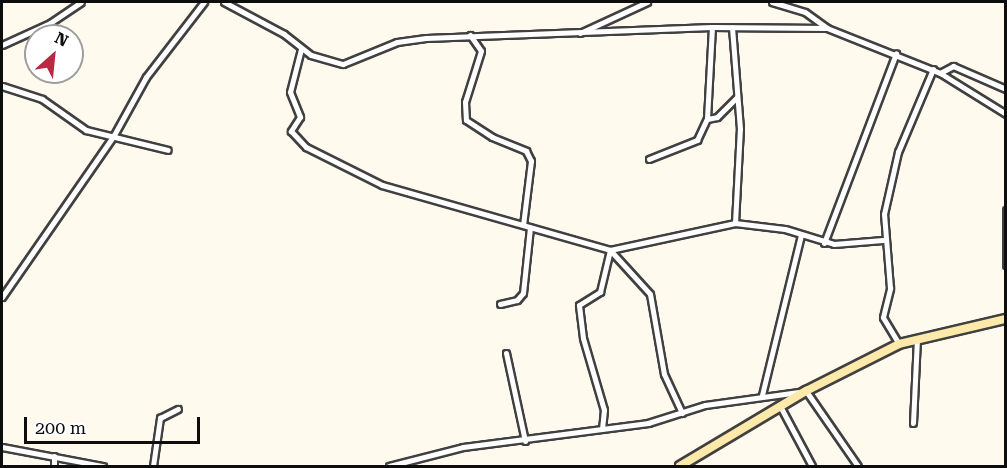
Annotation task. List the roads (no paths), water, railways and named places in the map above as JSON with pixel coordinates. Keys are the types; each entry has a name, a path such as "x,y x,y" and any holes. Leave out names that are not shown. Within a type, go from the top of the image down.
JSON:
{"street":[{"path":"2,45 50,24 81,2"},
{"path":"2,297 114,135 146,77 204,2"},
{"path":"224,2 285,34 301,49 322,60 343,64 397,42 470,35 575,35 712,27 827,28"},
{"path":"575,35 647,2"},
{"path":"772,2 805,12 827,28 933,69 1005,114"},
{"path":"650,159 697,140 707,119 712,27"},
{"path":"732,27 740,150 735,223"},
{"path":"470,35 481,51 465,102 466,120 486,134 526,151 531,161 523,293 517,300 500,304"},
{"path":"301,49 290,92 300,117 291,131 300,143 361,178 610,250 735,223 801,235 824,243 883,240"},
{"path":"824,243 896,53"},
{"path":"940,73 953,66 1005,89"},
{"path":"899,344 883,317 890,288 883,240 898,152 933,69"},
{"path":"2,86 42,99 86,130 168,150"},
{"path":"707,119 717,117 737,97"},
{"path":"1005,210 1005,265"},
{"path":"762,395 801,235"},
{"path":"610,250 650,294 664,374 682,413"},
{"path":"602,429 604,410 583,338 579,305 600,292 610,250"},
{"path":"680,466 694,463 780,406 899,344 1005,319"},
{"path":"914,423 917,338"},
{"path":"506,353 525,441"},
{"path":"389,466 463,447 525,441 602,429 762,395 806,392"},
{"path":"806,392 858,466"},
{"path":"780,406 812,466"},
{"path":"153,466 160,418 178,409"},
{"path":"2,447 103,466"},
{"path":"54,456 54,466"}]}
